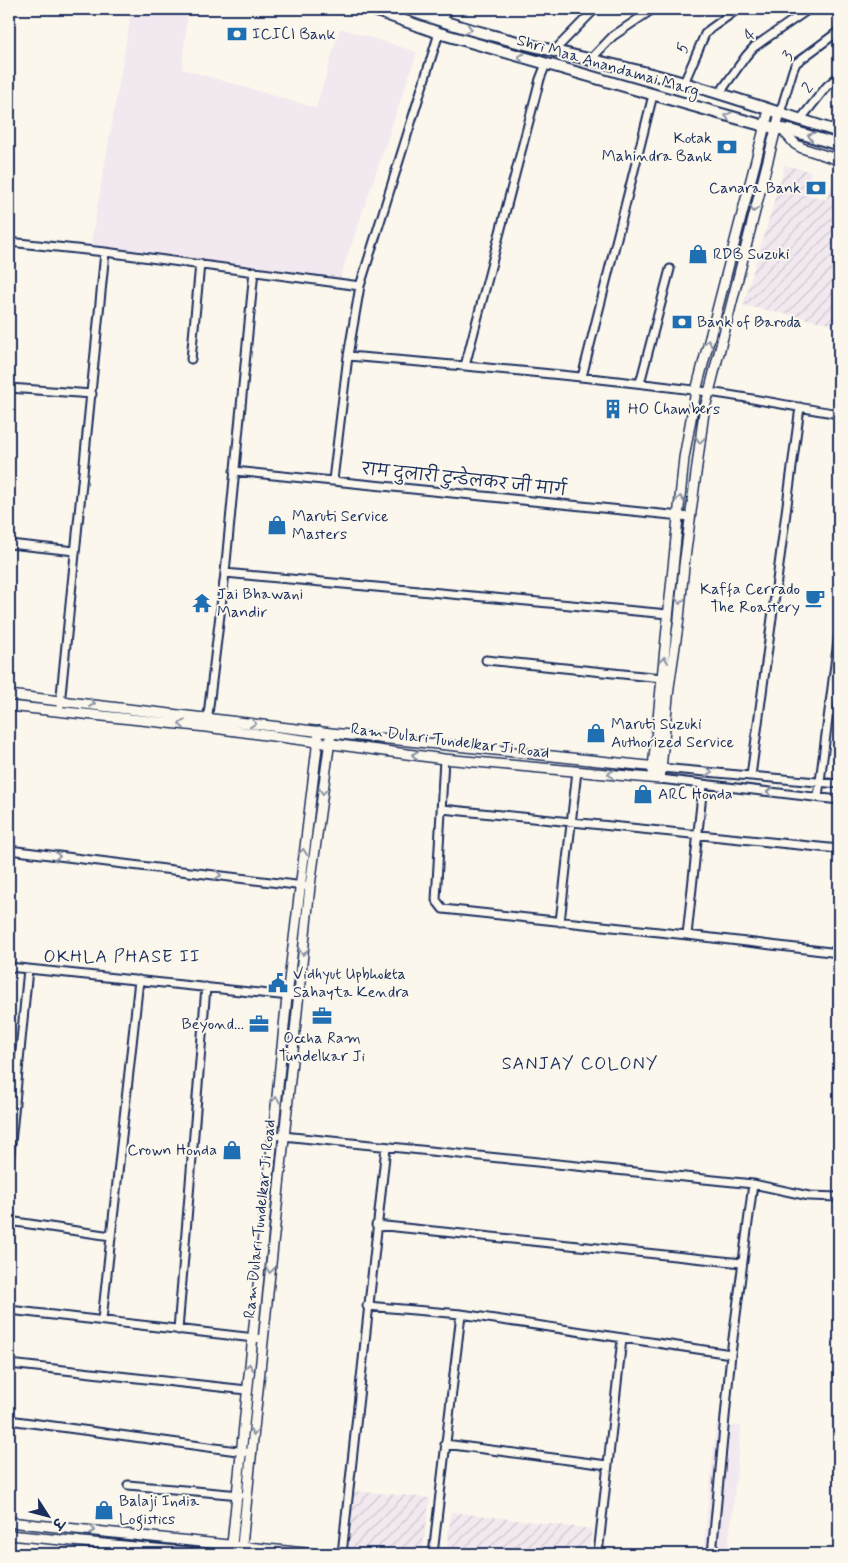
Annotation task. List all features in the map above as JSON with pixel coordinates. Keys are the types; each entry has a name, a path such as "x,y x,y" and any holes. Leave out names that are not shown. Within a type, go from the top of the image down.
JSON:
{"main road":[{"name":"Shri Maa Anandamai Marg","path":"371,9 439,33 653,95 839,145"},
{"name":"Shri Maa Anandamai Marg","path":"406,9 440,21 553,52 684,83 839,132"}],"street":[{"path":"440,21 450,9"},
{"path":"553,52 595,9"},
{"path":"590,61 613,36 653,9"},
{"name":"5","path":"684,83 705,34 738,9"},
{"name":"4","path":"719,94 754,47 809,9"},
{"name":"3","path":"780,113 796,63 839,31"},
{"path":"333,480 348,356 360,286 439,33"},
{"path":"465,366 540,79 546,64"},
{"name":"2","path":"800,120 828,86 839,76"},
{"path":"582,377 653,95"},
{"path":"657,767 704,412 774,128 769,110"},
{"path":"780,113 696,391 684,458 678,516 662,678 656,779 839,800"},
{"path":"774,128 802,148 839,160"},
{"path":"9,242 105,252 360,286"},
{"path":"60,711 105,252"},
{"path":"191,359 200,264"},
{"path":"640,383 670,269"},
{"path":"207,722 225,573 254,271"},
{"path":"348,356 640,383 708,392 839,414"},
{"path":"9,388 92,394"},
{"path":"751,776 800,407"},
{"name":"राम दुलारी टुन्डेलकर जी मार्ग","path":"234,471 691,517"},
{"path":"9,544 76,551"},
{"path":"225,573 668,614"},
{"path":"818,798 839,633"},
{"path":"486,660 662,678"},
{"path":"9,694 60,699 317,741 330,737"},
{"path":"9,706 319,731 330,737"},
{"path":"829,712 839,713"},
{"name":"Ram Dulari Tundelkar Ji Road","path":"236,1554 232,1544 272,1135 299,885 319,731"},
{"name":"Ram Dulari Tundelkar Ji Road","path":"330,737 657,767"},
{"name":"Ram Dulari Tundelkar Ji Road","path":"330,737 444,759 656,779"},
{"name":"Ram Dulari Tundelkar Ji Road","path":"236,1554 242,1545 248,1495 310,886 330,737"},
{"path":"444,759 436,900 438,906 447,910 688,935 839,954"},
{"path":"657,767 839,784"},
{"path":"560,922 577,771"},
{"path":"688,935 703,785"},
{"path":"442,809 839,849"},
{"path":"9,850 310,886"},
{"path":"9,967 299,997"},
{"path":"9,1164 28,969"},
{"path":"102,1320 138,980"},
{"path":"178,1330 206,987"},
{"path":"272,1135 753,1184 809,1196 839,1197"},
{"path":"342,1554 367,1306 386,1147"},
{"path":"712,1554 731,1354 753,1184"},
{"path":"9,1221 111,1236"},
{"path":"376,1225 742,1263"},
{"path":"367,1306 461,1314 731,1354"},
{"path":"9,1310 263,1339"},
{"path":"433,1554 461,1314"},
{"path":"598,1554 622,1339"},
{"path":"9,1364 247,1390"},
{"path":"9,1420 252,1453"},
{"path":"445,1444 607,1465"},
{"path":"128,1485 248,1495"},
{"path":"9,1522 315,1554"},
{"path":"9,1535 208,1554"}],"shaded area":[{"path":"132,9 188,9 182,69 316,108 340,28 417,52 339,281 90,248"},
{"path":"785,165 811,172 804,193 826,200 834,179 839,181 839,326 743,305"},
{"path":"716,1425 741,1426 734,1498 727,1554 703,1554"},
{"path":"354,1491 430,1498 422,1554 359,1554 346,1552"},
{"path":"451,1512 592,1529 588,1554 446,1554"}],"place":[{"name":"ICICI Bank","path":"237,34"},
{"name":"Kotak Mahindra Bank","path":"727,147"},
{"name":"Canara Bank","path":"816,188"},
{"name":"RDB Suzuki","path":"698,254"},
{"name":"Bank of Baroda","path":"682,322"},
{"name":"HO Chambers","path":"613,409"},
{"name":"Maruti Service Masters","path":"277,525"},
{"name":"Kaffa Cerrado The Roastery","path":"815,598"},
{"name":"Jai Bhawani Mandir","path":"202,603"},
{"name":"Maruti Suzuki Authorized Service","path":"596,733"},
{"name":"ARC Honda","path":"643,794"},
{"name":"Vidhyut Upbhokta Sahayta Kendra","path":"278,983"},
{"name":"Occha Ram Tundelkar Ji","path":"322,1016"},
{"name":"Beyond...","path":"259,1024"},
{"name":"Crown Honda","path":"232,1150"},
{"name":"Balaji India Logistics","path":"104,1510"}],"district":[{"name":"OKHLA PHASE II","path":"122,957"},
{"name":"SANJAY COLONY","path":"580,1064"}]}
